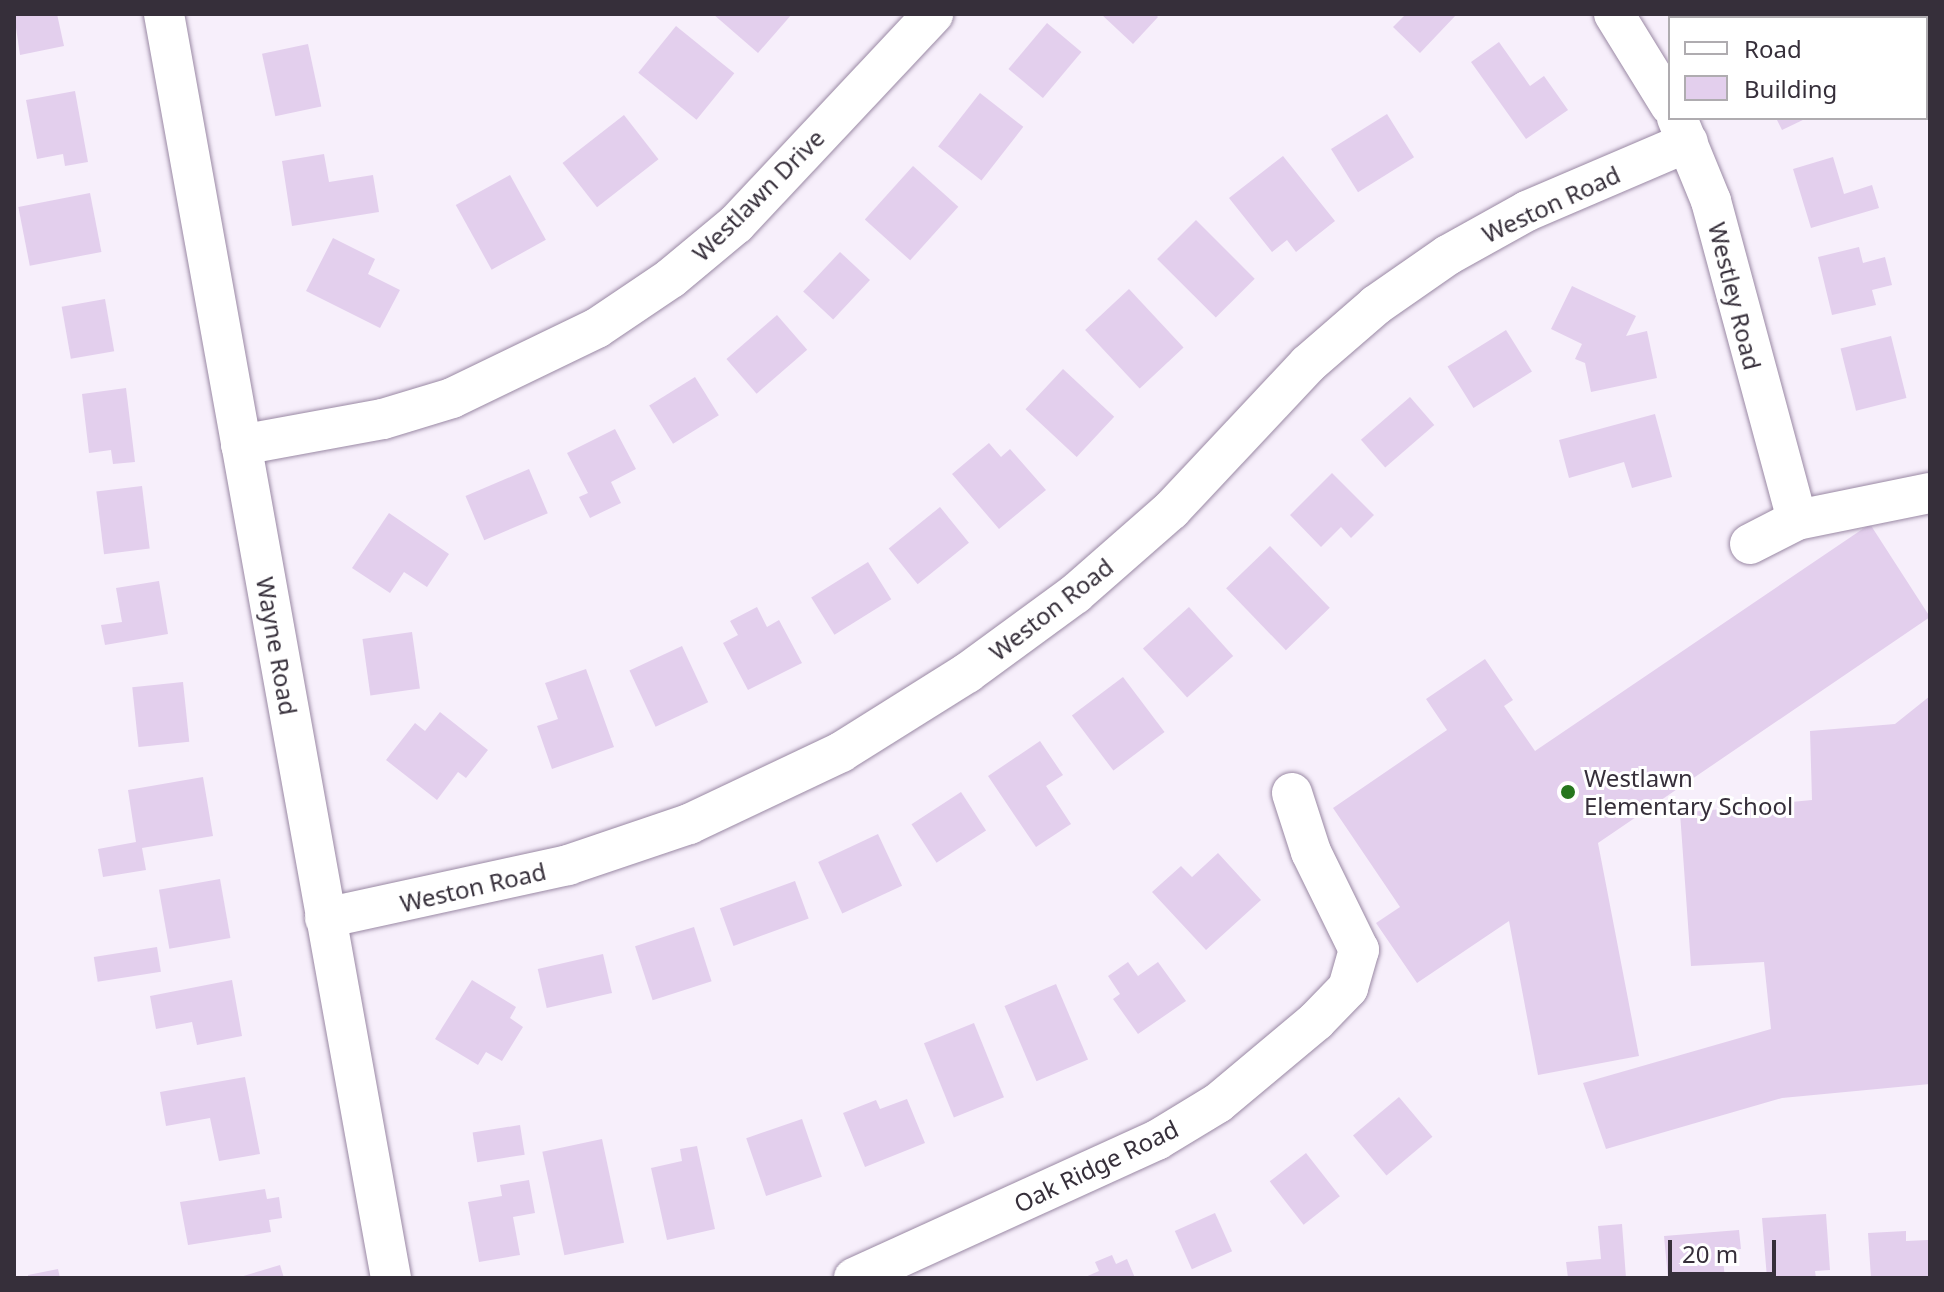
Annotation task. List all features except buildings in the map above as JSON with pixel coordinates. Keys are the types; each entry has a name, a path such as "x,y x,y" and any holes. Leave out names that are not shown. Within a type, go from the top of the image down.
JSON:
{"street":[{"name":"Wayne Road","path":"164,14 391,1278"},
{"name":"Westlawn Drive","path":"241,445 383,419 452,398 597,328 671,278 736,224 933,14"},
{"path":"1614,14 1668,102"},
{"name":"Westley Road","path":"1682,130 1711,201 1782,478 1797,520"},
{"name":"Weston Road","path":"325,918 568,865 689,824 841,752 967,673 1075,594 1171,510 1308,364 1376,305 1448,255 1682,130"},
{"path":"1750,544 1797,520 1930,493"},
{"name":"Oak Ridge Road","path":"854,1278 1157,1140 1218,1103 1316,1021 1348,988 1359,950 1311,852 1292,793"}],"place":[{"name":"Westlawn Elementary School","path":"1568,792"}]}
